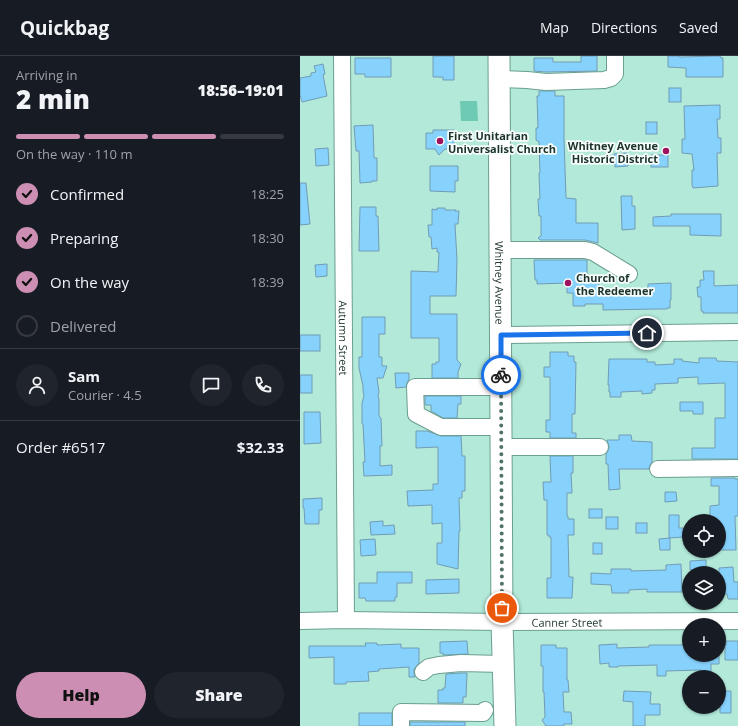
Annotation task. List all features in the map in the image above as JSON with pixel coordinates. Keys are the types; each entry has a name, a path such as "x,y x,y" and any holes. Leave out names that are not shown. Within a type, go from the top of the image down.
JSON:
{"main road":[{"name":"Whitney Avenue","path":"498,715 503,664 499,56"}],"street":[{"name":"Autumn Street","path":"342,56 346,620"},
{"path":"499,79 546,82 604,80 615,74 615,56"},
{"path":"500,250 585,250 593,252 629,274"},
{"path":"501,335 738,332"},
{"path":"501,387 415,387 416,414 441,427 501,437 600,447"},
{"path":"658,469 738,468"},
{"name":"Canner Street","path":"300,622 346,620 502,622 738,620"},
{"path":"423,672 430,667 439,665 461,663 503,664"},
{"path":"413,705 439,707 482,707 498,715"},
{"path":"401,726 401,712 498,715"}],"green space":[{"path":"460,101 477,101 478,121 461,121"}],"building":[{"path":"433,56 454,56 454,80 443,80 443,77 433,77"},
{"path":"581,56 597,56 597,71 534,71 534,58 553,58 553,62 581,62"},
{"path":"668,56 719,56 723,58 723,77 686,77 686,68 668,67"},
{"path":"355,58 391,58 391,77 365,77 365,74 355,74"},
{"path":"323,64 325,74 323,75 327,96 302,102 300,95 300,78 311,76 311,73 316,72 314,66"},
{"path":"669,88 681,88 681,102 669,102"},
{"path":"539,91 555,91 555,96 564,96 566,198 576,199 576,223 598,223 598,243 585,240 540,240 538,238 541,236 541,216 539,216 538,199 540,199 539,142 536,140 536,128 538,128 537,96 539,96"},
{"path":"720,105 720,119 717,119 718,138 721,138 721,153 717,153 718,186 693,188 692,170 694,170 692,154 682,153 682,139 685,139 684,106"},
{"path":"646,122 657,122 657,134 646,134"},
{"path":"373,125 374,158 377,158 377,181 360,183 359,151 356,151 354,126"},
{"name":"First Unitarian Universalist Church","path":"433,130 454,130 454,149 445,149 439,155 435,149 426,149 426,133 433,133"},
{"path":"328,148 329,165 316,166 315,149"},
{"path":"627,153 628,166 615,167 614,154"},
{"path":"651,155 668,155 668,167 651,167"},
{"path":"430,166 458,166 458,181 455,181 455,192 430,191"},
{"path":"300,183 306,183 310,224 300,225"},
{"path":"621,196 632,196 632,206 635,206 635,229 622,230"},
{"path":"360,207 376,207 376,216 378,216 379,251 359,251"},
{"path":"437,208 459,211 458,224 455,224 457,260 456,296 430,296 430,314 457,314 457,360 461,364 458,372 458,378 432,378 432,364 439,362 439,338 411,338 411,271 438,272 439,252 437,252 437,248 432,249 428,225 432,225 432,209 437,210"},
{"path":"671,214 721,214 721,236 690,235 690,226 653,226 653,217 671,216"},
{"name":"Church of the Redeemer","path":"534,260 587,260 587,282 599,282 599,291 648,290 648,284 671,283 670,308 603,310 603,304 573,306 573,293 567,293 567,283 537,284 537,280 535,280"},
{"path":"327,264 327,276 316,277 315,265"},
{"path":"703,271 714,271 714,286 738,285 738,313 703,313 703,311 701,311 701,297 698,297 697,287 700,287 700,280 704,280"},
{"path":"362,317 385,317 385,334 379,334 379,357 382,357 382,366 387,366 383,378 377,378 382,446 380,446 380,466 392,465 392,475 364,476 363,462 365,462 362,403 364,396 359,368 359,357 362,357"},
{"path":"300,335 320,335 320,351 300,351"},
{"path":"550,352 568,352 568,356 574,356 574,362 576,362 575,414 572,414 572,433 576,433 576,438 550,438 550,432 546,432 546,420 550,420 550,377 544,377 544,367 550,367"},
{"path":"699,358 716,358 717,361 738,362 738,459 692,459 692,448 715,448 715,418 725,418 725,383 698,384 698,377 678,378 678,383 655,384 655,390 652,390 652,393 642,394 642,391 621,392 621,397 610,397 608,385 609,359 647,359 647,362 655,362 655,365 674,364 674,359 682,359 682,361 699,363"},
{"path":"395,373 409,373 409,379 406,387 396,388"},
{"path":"300,375 312,375 312,393 300,393"},
{"path":"425,396 461,396 461,404 458,404 457,418 443,418 431,411 431,405 425,405"},
{"path":"680,402 703,402 703,414 693,414 693,411 680,411"},
{"path":"304,412 320,412 321,443 304,444"},
{"path":"416,431 427,431 441,436 461,436 462,456 465,456 465,491 462,491 462,498 459,498 460,531 458,569 437,564 437,543 442,543 442,523 432,524 432,505 408,506 407,491 433,490 433,484 438,484 438,447 416,448"},
{"path":"619,435 631,435 632,441 652,442 652,462 649,469 619,469 620,489 609,490 608,464 606,464 606,454 609,447 607,440 619,440"},
{"path":"550,456 573,456 573,473 571,473 572,493 567,493 567,516 568,519 574,519 574,535 568,535 569,577 573,577 572,598 547,598 547,578 551,578 551,537 547,535 547,500 544,500 543,482 551,482"},
{"path":"711,478 738,479 738,516 735,516 736,550 726,550 726,514 710,514 710,506 719,505 719,486 711,486"},
{"path":"665,492 676,492 677,501 665,502"},
{"path":"322,498 322,510 319,510 319,524 305,524 303,499"},
{"path":"589,509 602,509 602,518 589,518"},
{"path":"669,515 679,515 679,528 682,528 682,537 669,538"},
{"path":"606,517 618,517 618,529 606,529"},
{"path":"383,521 383,526 394,525 395,534 371,535 370,522"},
{"path":"636,523 647,523 647,533 636,533"},
{"path":"670,538 670,550 660,550 659,539"},
{"path":"375,539 376,555 361,556 360,540"},
{"path":"593,543 602,543 602,554 593,554"},
{"path":"706,560 706,566 690,566 690,561"},
{"path":"681,564 682,592 647,592 647,589 629,590 629,593 612,593 611,585 591,584 591,573 611,574 611,569 631,569 631,571 666,570 666,565"},
{"path":"733,567 734,582 738,582 738,599 728,599 726,594 726,568"},
{"path":"377,572 412,572 412,583 397,583 397,597 395,597 395,601 366,601 365,598 359,598 359,583 377,583"},
{"path":"459,579 459,593 426,594 426,580"},
{"path":"467,641 468,654 443,655 443,653 440,653 440,642"},
{"path":"726,641 738,641 738,660 726,660"},
{"path":"365,643 377,643 377,645 401,644 401,648 419,648 419,663 414,669 415,677 409,677 409,667 379,669 379,671 368,672 369,681 334,684 334,657 309,658 309,646 366,646"},
{"path":"617,644 617,648 649,647 649,645 682,645 682,662 719,662 719,664 711,664 711,670 666,671 666,676 657,676 657,665 609,667 609,663 600,664 599,645"},
{"path":"541,645 556,645 556,648 567,648 567,680 569,692 563,692 564,712 571,712 572,724 564,724 564,726 546,726 542,720 545,717"},
{"path":"467,673 466,697 463,697 463,703 438,703 438,690 443,690 443,688 445,688 446,674"},
{"path":"624,691 651,692 650,704 660,704 660,715 645,715 645,726 633,726 633,702 623,701"},
{"path":"726,691 731,691 731,713 726,713"},
{"path":"359,713 392,713 392,726 359,726"},
{"path":"410,722 465,722 465,726 410,726"}],"way so far":[{"path":"501,375 502,608"}],"place":[{"name":"First Unitarian Universalist Church","path":"440,141"},
{"name":"Whitney Avenue Historic District","path":"666,151"},
{"name":"Church of the Redeemer","path":"568,283"}],"route":[{"path":"501,375 501,335 647,333"}]}
